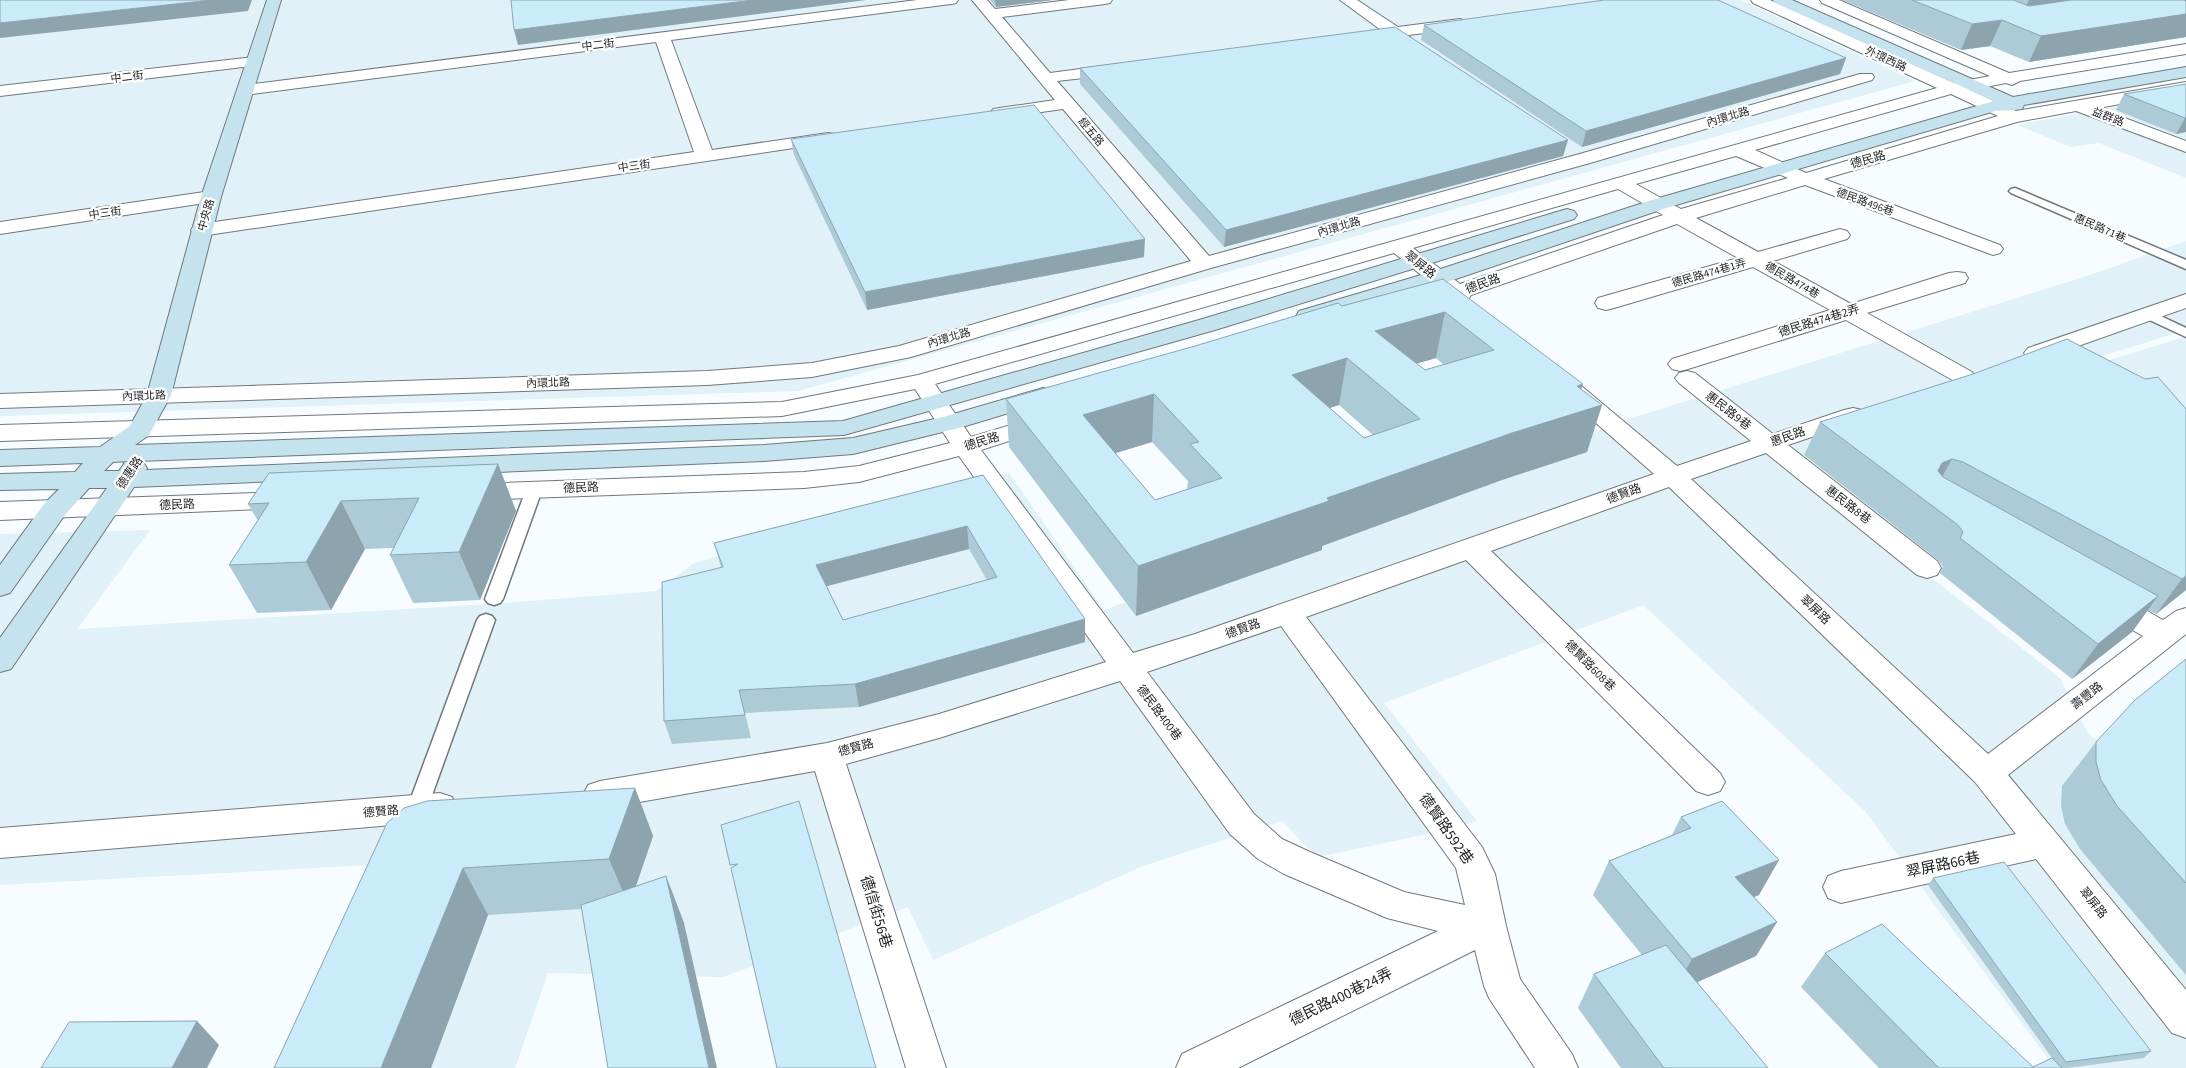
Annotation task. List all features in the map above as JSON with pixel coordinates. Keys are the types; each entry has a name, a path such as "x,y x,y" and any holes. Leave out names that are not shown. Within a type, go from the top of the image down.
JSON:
{"street":[{"name":"中央路","path":"141,442 159,395 211,197 274,0"},
{"name":"中二街","path":"245,90 951,0"},
{"name":"經五路","path":"979,0 1204,264"},
{"path":"991,14 1105,0"},
{"path":"1347,0 1412,44"},
{"name":"外環西路","path":"1758,0 2007,97"},
{"name":"外環西路","path":"1780,0 2007,97"},
{"name":"外環西路","path":"1800,0 2007,97"},
{"path":"1827,0 2007,97"},
{"path":"1347,39 1473,23"},
{"path":"662,37 705,156"},
{"name":"德民路","path":"0,482 126,479 764,453 853,446 943,413 1426,270 1781,168 2007,97 2186,49"},
{"name":"德民路","path":"0,433 141,442 844,428 943,413 1074,386 1426,270 1629,188 1748,154 2007,97 2186,61"},
{"name":"中二街","path":"0,92 254,62"},
{"path":"1045,78 1133,67"},
{"name":"內環北路","path":"0,400 707,378 812,370 903,352 1204,264 1866,78 1848,69"},
{"name":"德民路","path":"0,458 104,455 141,442 782,409 922,381 1680,216 1803,178 2007,97 2186,72"},
{"name":"德民路","path":"2007,97 2078,106 2186,87"},
{"path":"978,116 1066,103"},
{"name":"益群路","path":"2078,106 2182,144"},
{"name":"中三街","path":"202,230 842,136"},
{"path":"1567,148 1583,159"},
{"name":"德民路496巷","path":"1748,154 1803,178 1993,249"},
{"name":"德民路474巷","path":"1629,188 1848,312 1973,374 1936,387"},
{"name":"中三街","path":"0,228 211,197"},
{"name":"德民路474巷1弄","path":"1606,303 1840,235"},
{"path":"1426,270 1481,313"},
{"name":"德民路","path":"1392,314 1426,270"},
{"name":"德民路474巷2弄","path":"1684,371 1848,312 1957,278"},
{"path":"2019,358 2186,302"},
{"name":"翠屏路","path":"1547,369 1673,476 1987,773 2186,1020"},
{"name":"惠民路9巷","path":"1684,371 1770,444"},
{"name":"德民路400巷","path":"922,381 965,447 1242,824 1270,849 1400,907 1487,926"},
{"name":"惠民路","path":"1673,476 1871,409"},
{"name":"德民路","path":"454,493 804,480 859,474 965,447 1068,415"},
{"name":"德惠路","path":"0,661 126,479 141,442"},
{"name":"惠民路8巷","path":"1770,444 1927,568"},
{"path":"0,586 54,510 104,455"},
{"name":"德賢路","path":"575,797 614,794 828,756 938,726 1206,642 1673,476"},
{"name":"德民路","path":"0,511 305,499"},
{"name":"德賢路608巷","path":"1472,549 1708,782"},
{"path":"2085,590 2175,626"},
{"name":"德賢路592巷","path":"1288,614 1469,858 1476,874 1503,986 1558,1068"},
{"name":"壽豐路","path":"1987,773 2175,626"},
{"name":"德信街56巷","path":"828,756 926,1068"},
{"name":"德賢路","path":"0,843 466,805"},
{"path":"402,845 417,809"},
{"name":"翠屏路66巷","path":"1841,887 2044,842"},
{"name":"德民路400巷24弄","path":"1196,1068 1487,926"}],"lane":[{"name":"惠民路71巷","path":"2014,190 2186,265"},
{"path":"2148,314 2186,333"},
{"path":"494,599 534,490"},
{"path":"417,809 486,620"}],"shaded area":[{"path":"0,0 1741,0 1915,81 798,391 0,416"},
{"path":"2148,100 2186,115 2186,178 2099,143 2071,147 2017,125"},
{"path":"2186,241 2186,330 2048,373 1973,400 1783,462 2060,678 2089,735 2186,800 2186,1068 2055,1068 1865,811 1643,605 1384,703 1477,821 1438,832 1317,857 1282,821 1143,866 933,960 908,907 723,977 548,973 515,1068 313,1068 391,864 0,885 0,534 150,530 77,629 505,603 656,591 694,563 1009,473 1104,610 1632,418 2090,275"},
{"path":"2184,337 2186,338 2186,469 2068,373"}],"building":[{"path":"0,0 212,0 0,23"},
{"path":"511,0 753,0 514,30"},
{"path":"1604,0 1718,0 1846,58 1586,131 1424,25"},
{"path":"1912,0 2013,0 2029,6 2071,0 2183,0 2186,1 2186,14 2041,36 2002,20 1972,24"},
{"path":"1395,27 1568,140 1226,230 1080,68"},
{"path":"2186,84 2186,118 2124,94"},
{"path":"1034,105 1145,239 865,292 791,139"},
{"path":"1443,279 1583,384 1577,386 1602,405 1512,433 1327,498 1329,501 1138,566 1006,399 1195,346 1338,303 1342,306","holes":["1445,312 1494,350 1425,370 1375,331","1347,358 1420,419 1364,438 1292,375","1154,394 1199,442 1190,444 1222,478 1155,500 1083,415"]},
{"path":"2067,339 2145,379 2158,377 2186,409 2186,576 2182,579 1963,462 1952,459 1942,463 1938,471 1943,477 2158,596 2098,644 1960,538 1963,532 1958,525 1820,422 1973,374"},
{"path":"498,464 459,552 390,555 419,498 341,501 306,562 229,565 269,503 248,504 269,473"},
{"path":"983,475 1085,619 855,684 739,690 745,715 664,721 662,582 723,567 714,543","holes":["967,526 997,577 843,620 816,565"]},
{"path":"2186,659 2186,883 2117,806 2101,780 2096,762 2096,742 2135,700"},
{"path":"635,788 609,859 463,868 381,1068 274,1068 387,823 404,808 427,801"},
{"path":"799,801 876,1068 777,1068 731,868 738,864 730,865 721,825"},
{"path":"1722,801 1779,860 1735,877 1777,922 1692,959 1609,861 1691,828 1681,817"},
{"path":"2004,862 2151,1051 2066,1062 1933,878"},
{"path":"666,876 709,1068 608,1068 581,905"},
{"path":"1882,924 2033,1067 2052,1058 2062,1068 1939,1068 1825,953"},
{"path":"1666,945 1768,1068 1664,1068 1594,974"},
{"path":"197,1021 172,1068 41,1068 69,1022"}]}
